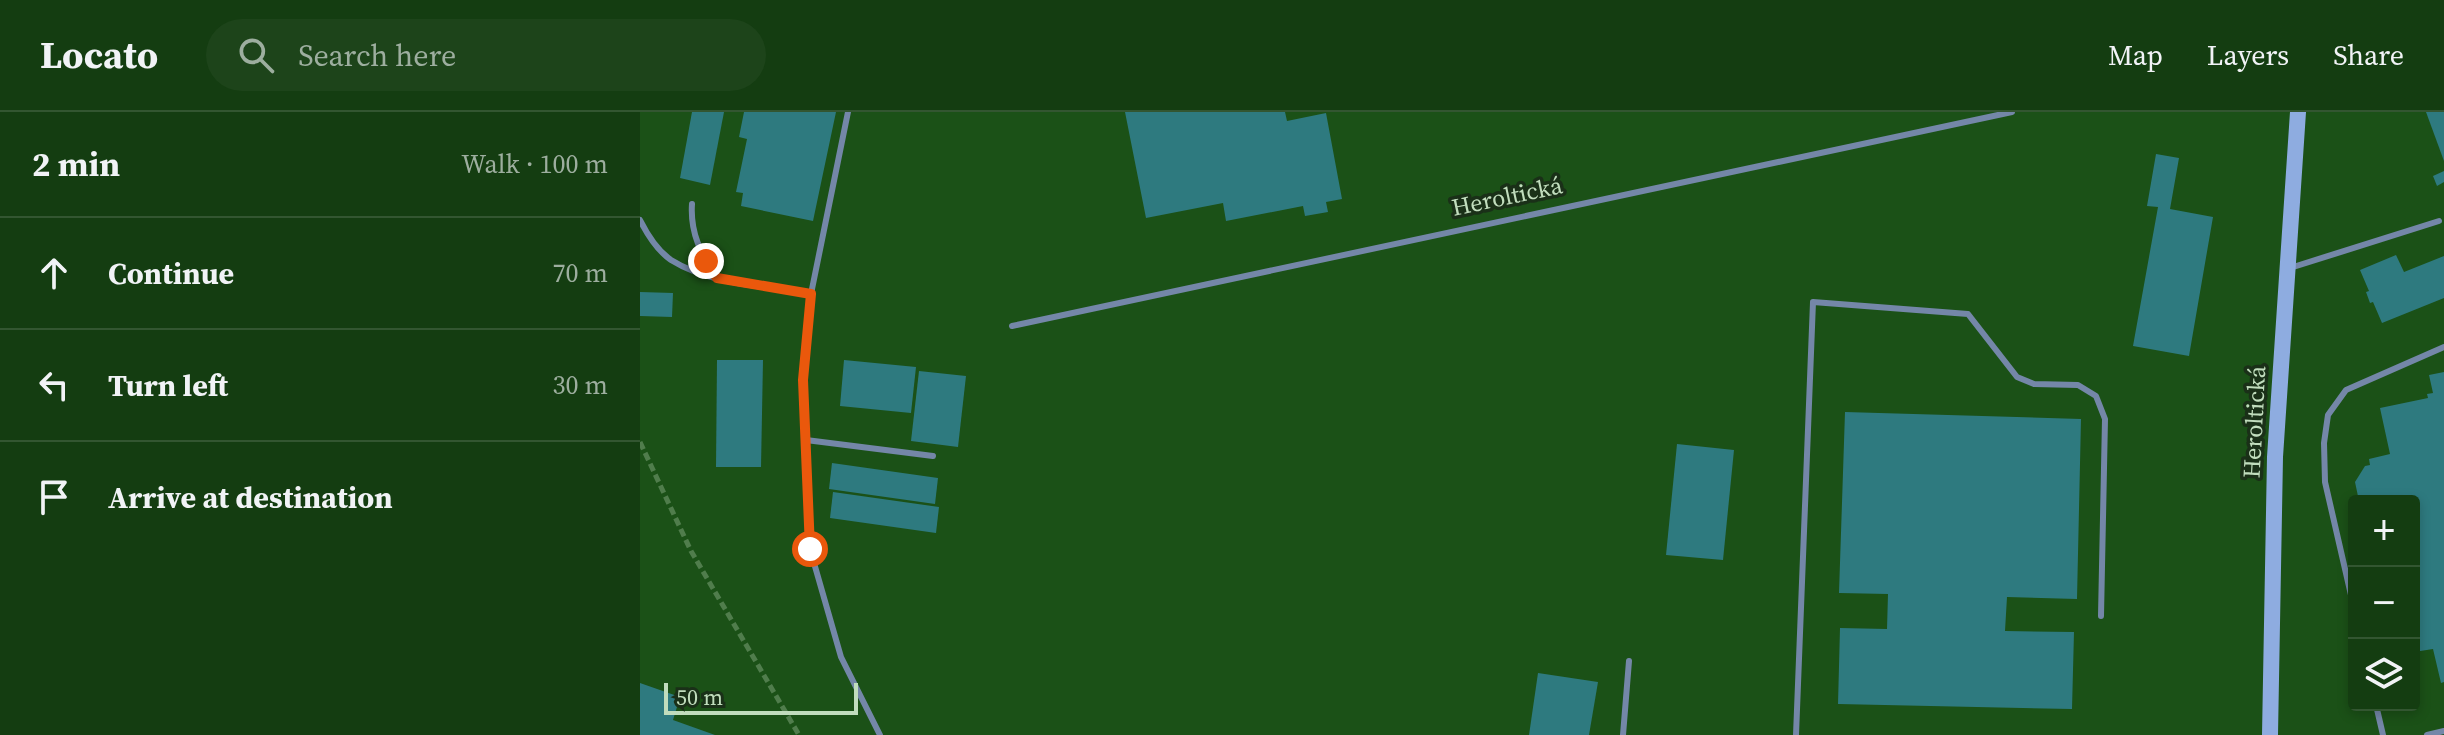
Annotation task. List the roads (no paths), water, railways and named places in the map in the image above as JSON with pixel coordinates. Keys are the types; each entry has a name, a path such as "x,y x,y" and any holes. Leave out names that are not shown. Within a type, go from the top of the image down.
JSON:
{"street":[{"name":"Heroltická","path":"2270,735 2275,457 2298,112"}],"lane":[{"path":"848,112 811,294 803,380 810,549 841,657 880,735"},
{"name":"Heroltická","path":"1012,326 2012,112"},
{"path":"692,204 691,221 697,243 717,278"},
{"path":"640,220 669,258 704,275 811,294"},
{"path":"2287,269 2439,221"},
{"path":"1796,735 1813,302 1968,314 2017,377 2034,384 2078,385 2096,396 2105,419 2101,616"},
{"path":"2348,582 2325,482 2324,443 2328,415 2346,390 2444,347"},
{"path":"806,440 933,456"},
{"path":"1623,735 1629,661"},
{"path":"2377,711 2383,735"},
{"path":"2427,735 2444,731"}]}
